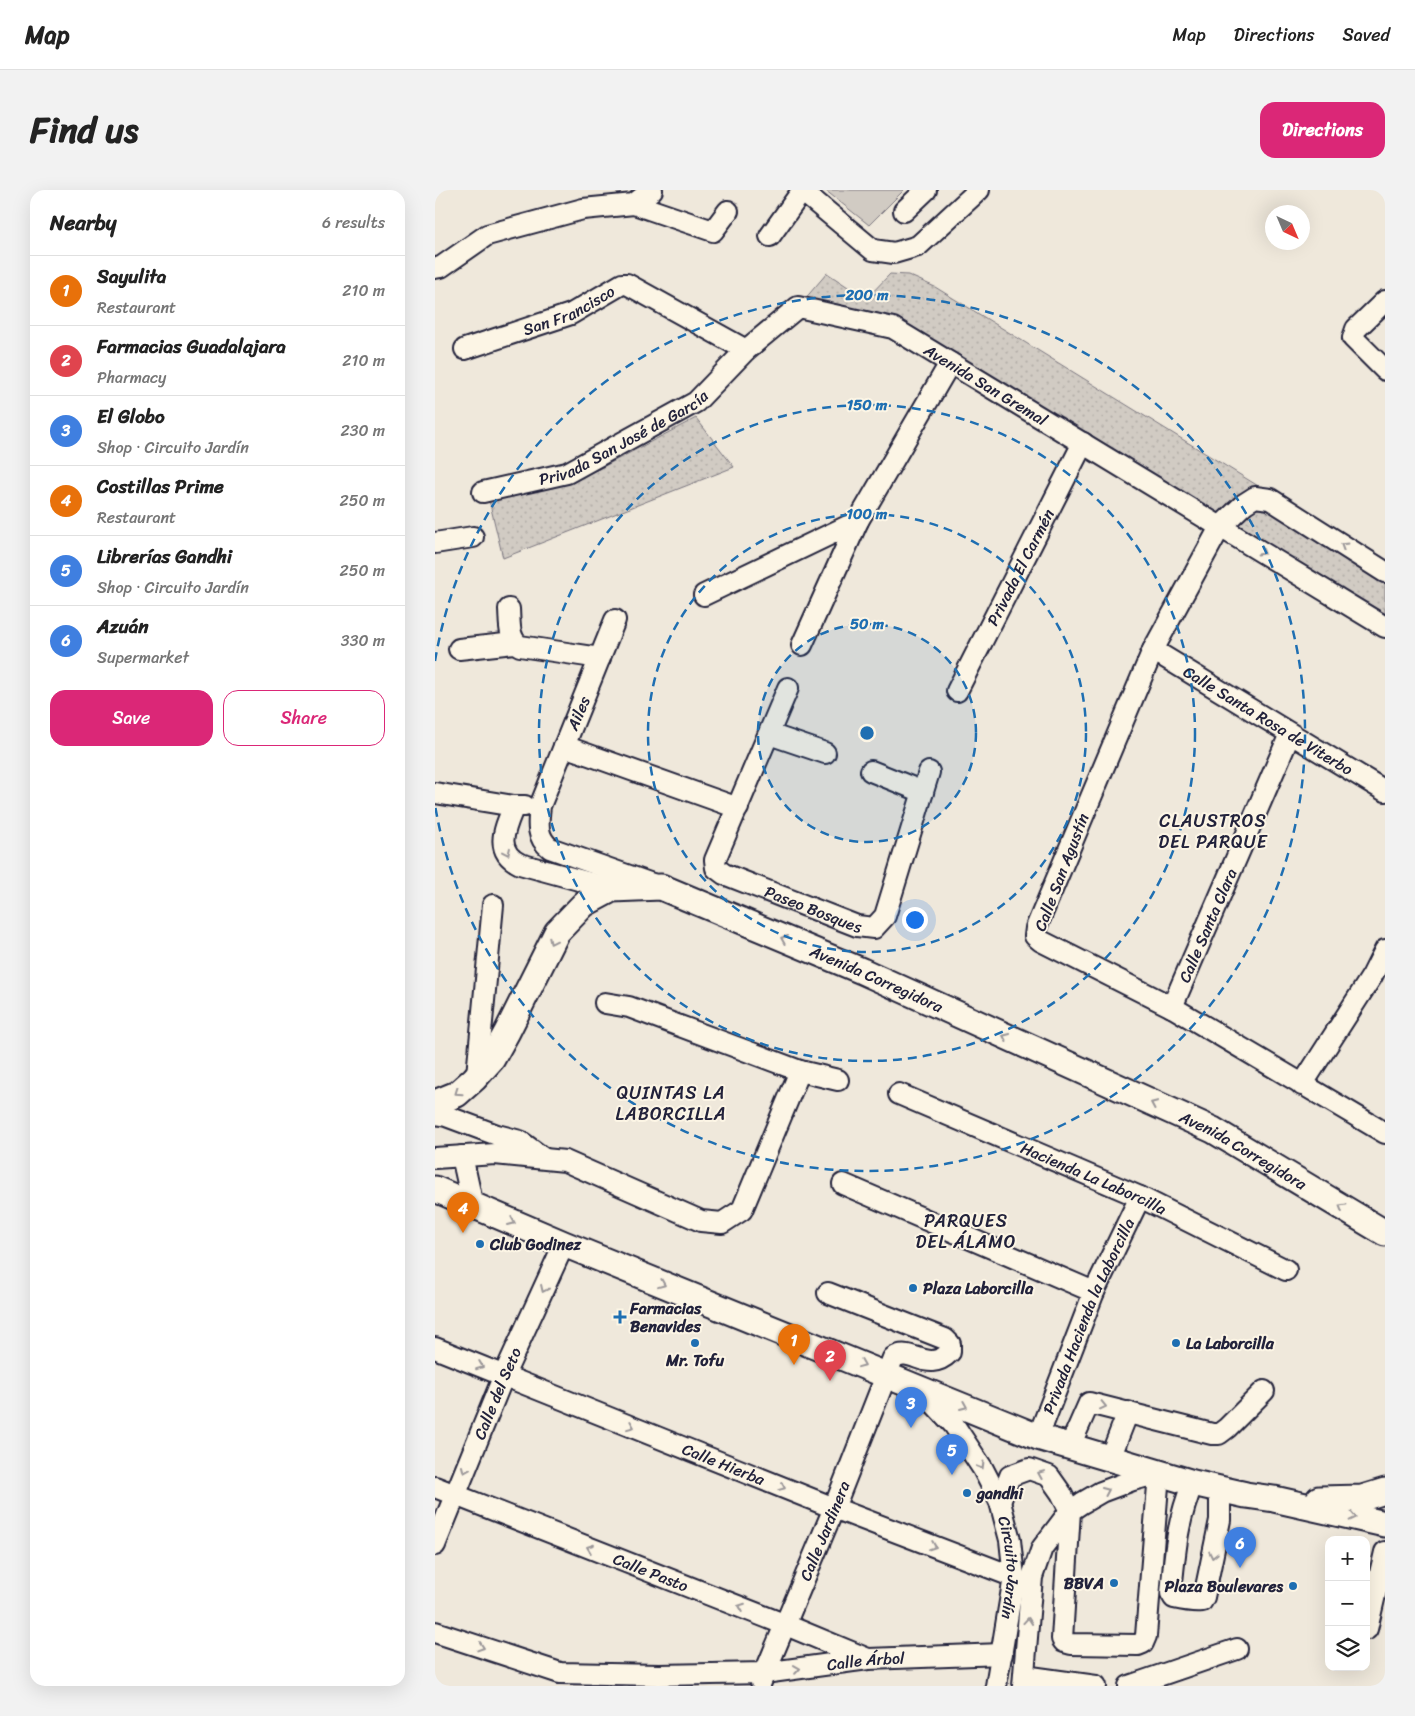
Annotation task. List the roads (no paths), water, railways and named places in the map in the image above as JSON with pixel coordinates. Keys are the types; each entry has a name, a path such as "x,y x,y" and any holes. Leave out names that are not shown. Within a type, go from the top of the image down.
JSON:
{"main road":[{"name":"Avenida Corregidora","path":"435,1103 457,1094 492,1059 557,932 584,904 612,889 661,887 862,972 1213,1130 1385,1233"},
{"path":"435,1189 564,1244 1038,1437 1220,1490 1274,1499 1385,1524"},
{"path":"1319,1499 1362,1498 1385,1491"}],"street":[{"path":"634,204 652,190"},
{"path":"904,211 926,190"},
{"path":"771,236 801,191 873,250 894,253 918,246 979,190"},
{"path":"435,268 441,267 487,235 583,209 634,204 713,231 728,211"},
{"name":"San Francisco","path":"465,348 571,314 622,284 627,284 746,350"},
{"path":"1385,301 1356,329 1353,338 1385,370"},
{"name":"Avenida San Gremal","path":"746,350 799,306 893,328 1385,627"},
{"name":"Privada San José de García","path":"483,492 567,473 696,402 746,350"},
{"path":"802,646 858,522 950,363"},
{"name":"Privada El Carmén","path":"957,691 1083,443"},
{"path":"1220,527 1244,504 1255,497 1270,499 1385,572"},
{"path":"704,595 858,522"},
{"name":"Calle San Agustín","path":"1220,527 1153,650 1035,936 1041,941 1172,1007 1385,1133"},
{"path":"435,544 473,537"},
{"path":"509,609 511,637 520,646 601,658"},
{"name":"Ailes","path":"615,620 540,806 538,822 540,836 543,843 550,848 661,887"},
{"path":"459,649 514,642"},
{"name":"Calle Santa Rosa de Viterbo","path":"1153,650 1385,791"},
{"name":"Paseo Bosques","path":"788,688 715,860 716,868 724,874 857,926 874,928 885,916 929,772"},
{"path":"769,734 825,753"},
{"name":"Calle Santa Clara","path":"1172,1007 1290,734"},
{"path":"564,746 738,808"},
{"path":"871,771 923,792"},
{"path":"435,793 514,806 540,806"},
{"path":"514,806 505,829 503,841 505,852 511,860 612,889"},
{"path":"585,882 597,864"},
{"path":"477,1075 493,904"},
{"path":"1302,1085 1372,976 1385,950"},
{"path":"605,1003 629,1007 800,1071 838,1080"},
{"path":"483,1020 507,1032"},
{"path":"435,1158 495,1154 565,1162 701,1221 722,1223 743,1210 800,1071"},
{"name":"Hacienda La Laborcilla","path":"899,1094 1140,1197 1286,1270"},
{"path":"435,1114 520,1141 545,1159"},
{"path":"462,1156 473,1206"},
{"path":"843,1184 1094,1292"},
{"name":"Privada Hacienda la Laborcilla","path":"1038,1437 1094,1292 1140,1197"},
{"name":"Calle del Seto","path":"435,1545 504,1375 564,1244"},
{"name":"Calle Jardinera","path":"762,1680 834,1508 893,1358 898,1355 905,1355 934,1362 943,1360 950,1352 950,1344 945,1339 828,1292"},
{"name":"Calle Hierba","path":"435,1348 834,1508 1014,1577"},
{"name":"Circuito Jardín","path":"919,1387 954,1425 983,1469 1000,1502 1010,1540 1014,1577 997,1686"},
{"path":"1070,1446 1089,1403 1212,1434 1219,1434 1264,1391"},
{"path":"1110,1458 1128,1412"},
{"path":"1000,1502 1010,1476 1029,1469 1049,1476 1061,1493 1070,1511 1062,1639 1071,1644 1137,1645 1143,1643 1146,1636 1159,1473"},
{"name":"Circuito Jardín","path":"1024,1677 1032,1577 1042,1548 1070,1511 1101,1492 1159,1473"},
{"path":"1193,1483 1183,1505 1178,1527 1171,1593 1175,1598 1202,1601 1204,1597 1220,1520 1220,1490"},
{"name":"Calle Pasto","path":"435,1487 786,1625 867,1659"},
{"path":"1274,1499 1319,1499"},
{"path":"1368,1626 1385,1552"},
{"name":"Calle Árbol","path":"435,1632 560,1673 762,1680 867,1659 1002,1654"},
{"path":"1129,1686 1162,1679 1237,1649"},
{"path":"1024,1677 1095,1686"}],"place":[{"name":"Costillas Prime","path":"463,1233"},
{"name":"Club Godinez","path":"480,1244"},
{"name":"Plaza Laborcilla","path":"913,1288"},
{"name":"Farmacias Benavides","path":"620,1317"},
{"name":"Mr. Tofu","path":"695,1343"},
{"name":"La Laborcilla","path":"1176,1343"},
{"name":"Sayulita","path":"794,1365"},
{"name":"Farmacias Guadalajara","path":"830,1381"},
{"name":"El Globo","path":"911,1428"},
{"name":"Librerías Gandhi","path":"952,1475"},
{"name":"gandhi","path":"967,1493"},
{"name":"Azuán","path":"1240,1568"},
{"name":"BBVA","path":"1114,1583"},
{"name":"Plaza Boulevares","path":"1293,1586"}],"district":[{"name":"CLAUSTROS DEL PARQUE","path":"1213,831"},
{"name":"QUINTAS LA LABORCILLA","path":"671,1103"},
{"name":"PARQUES DEL ÁLAMO","path":"966,1231"}]}
